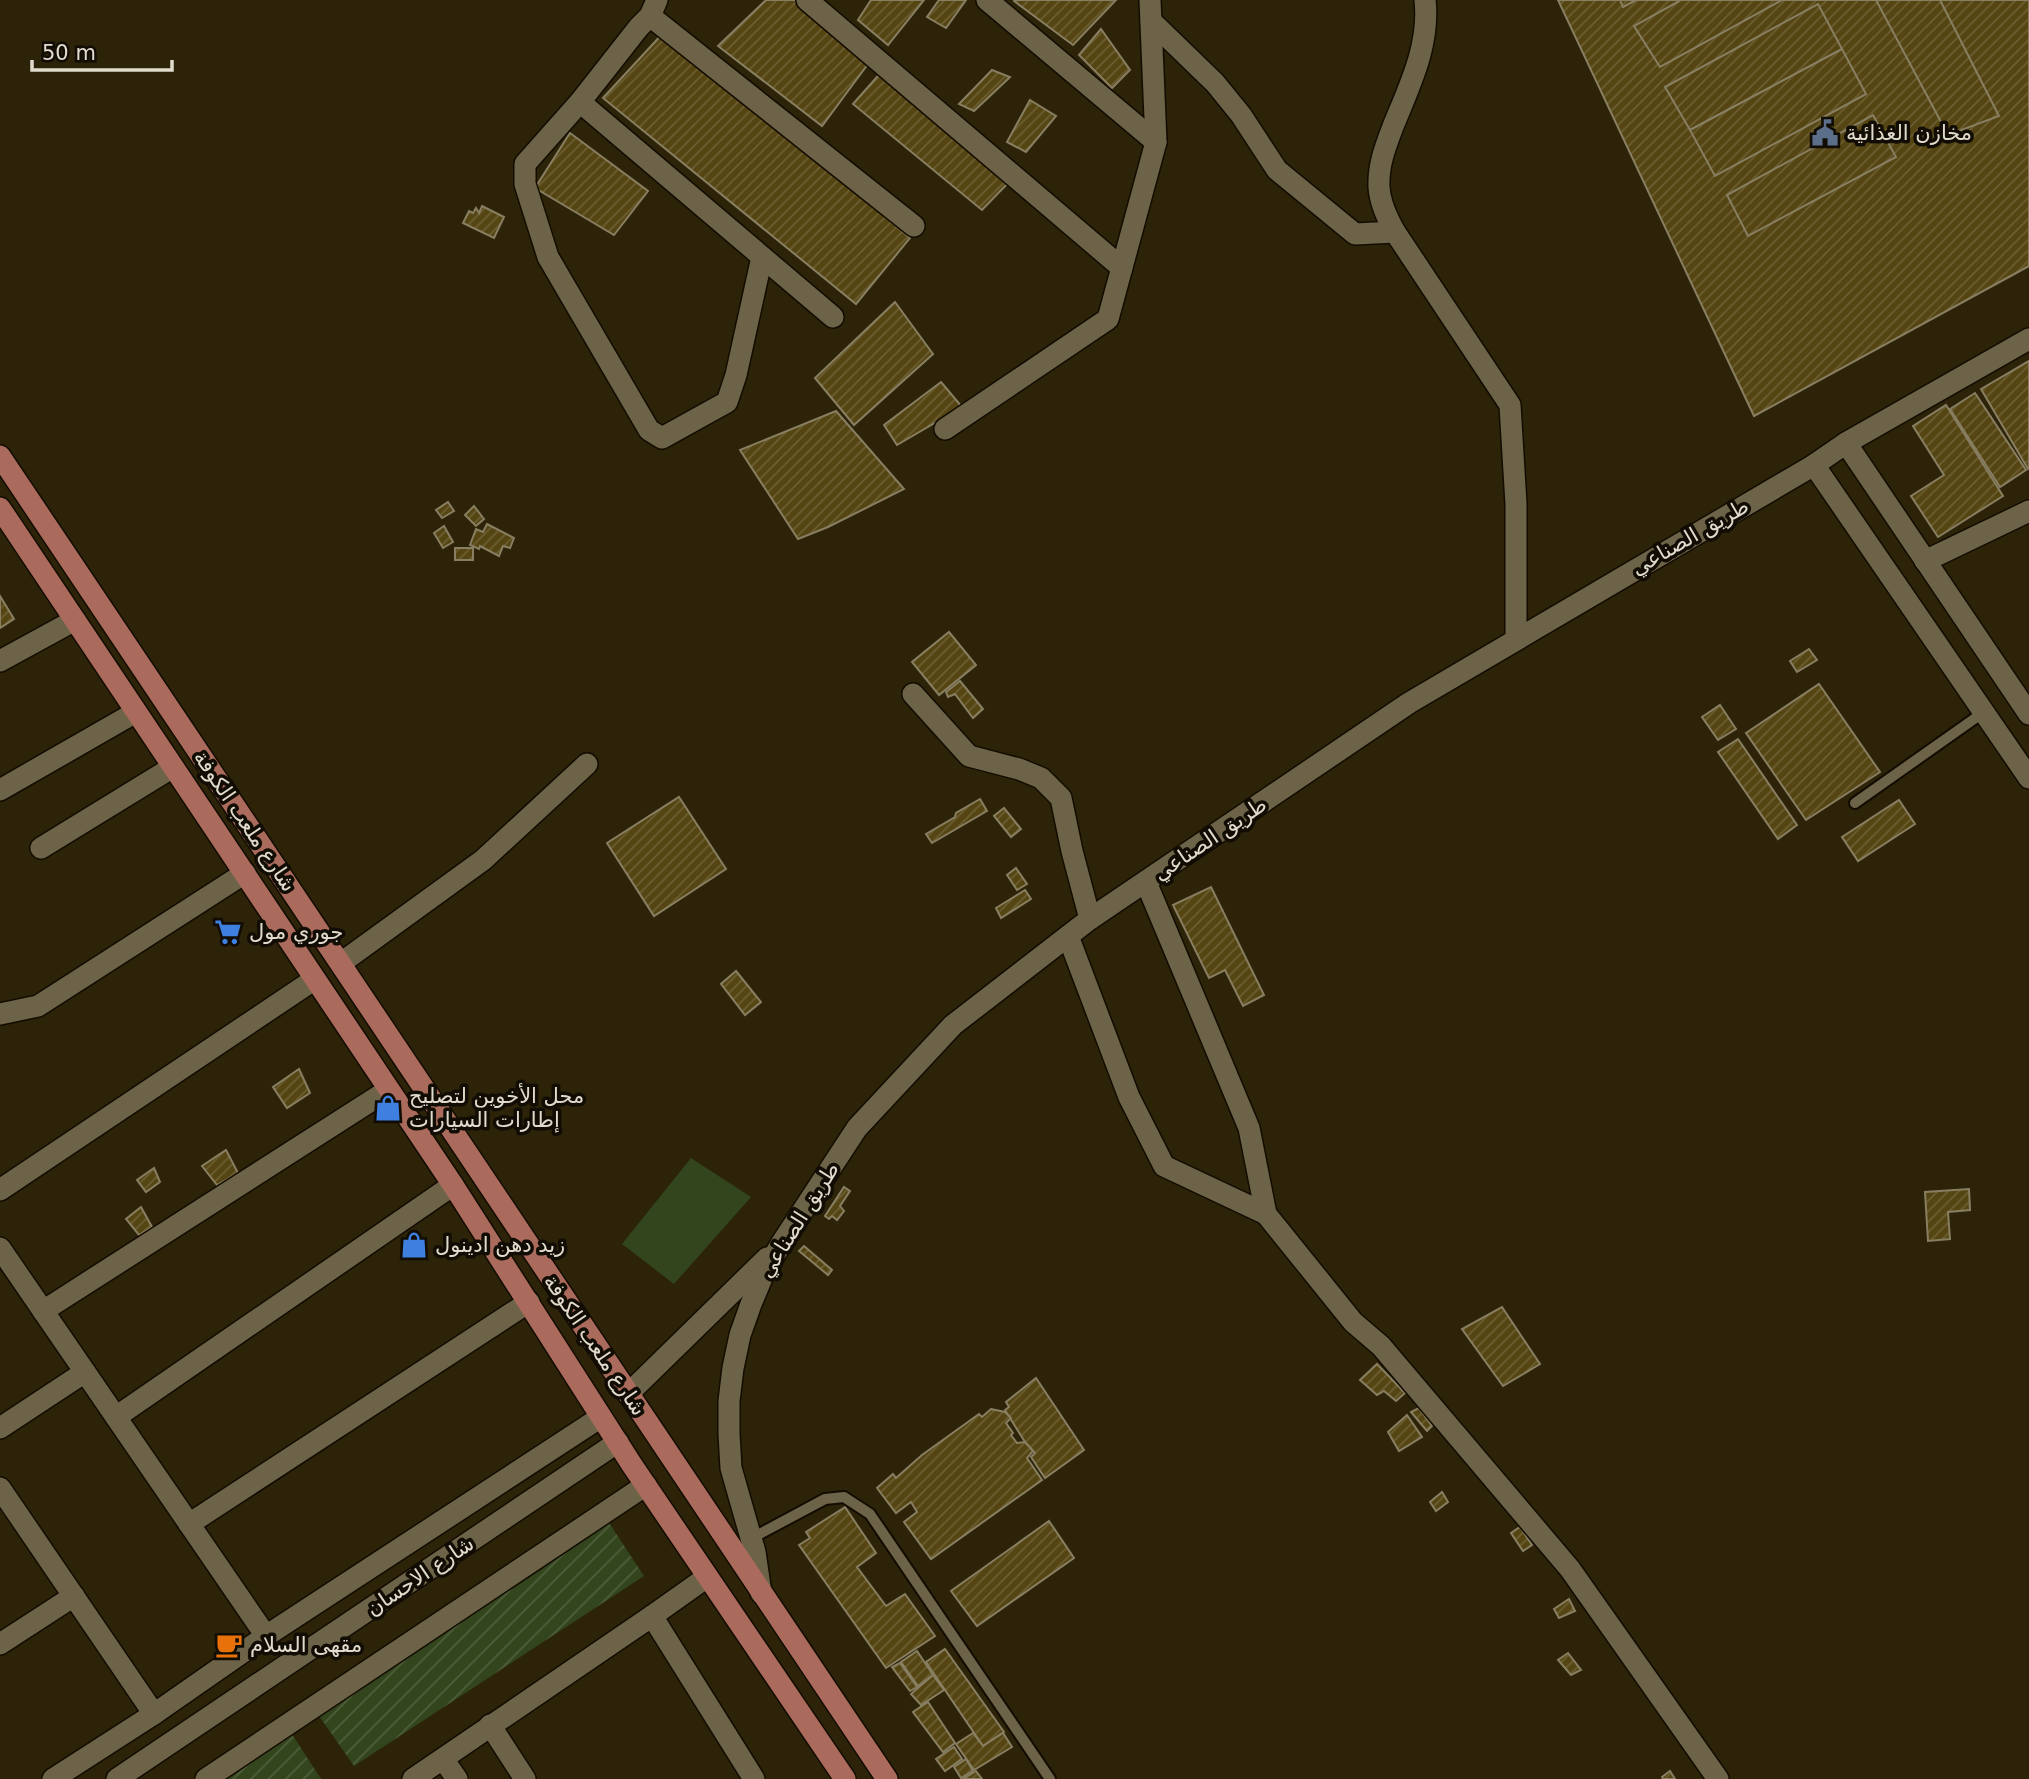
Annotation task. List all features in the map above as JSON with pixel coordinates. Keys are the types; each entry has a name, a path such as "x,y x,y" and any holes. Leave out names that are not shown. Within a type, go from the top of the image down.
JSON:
{"main road":[{"name":"شارع ملعب الكوفة","path":"0,456 887,1779"},
{"name":"شارع ملعب الكوفة","path":"0,508 453,1185 707,1577 845,1779"},
{"path":"189,790 203,791 213,781 214,774"},
{"path":"208,818 216,803 227,799 232,801"}],"street":[{"path":"807,0 1122,268"},
{"path":"987,0 1156,142"},
{"path":"1425,0 1423,44 1414,75 1386,145 1380,166 1379,189 1384,212 1395,232 1510,405 1516,505 1516,639"},
{"path":"762,257 736,374 727,402 662,438 649,430 548,257 525,184 525,164 579,102 654,8 914,226"},
{"path":"945,429 1108,318 1156,142 1150,11"},
{"path":"1150,11 1241,115 1277,170 1355,234 1395,232"},
{"path":"579,102 833,317"},
{"name":"طريق الصناعي","path":"761,1594 752,1538 731,1468 729,1434 733,1368 747,1314 764,1273 781,1244 857,1128 953,1025 1090,919 1409,703 1814,465 1846,443 2029,339"},
{"path":"1846,443 2029,714"},
{"path":"1814,465 2029,778"},
{"path":"1925,561 2029,511"},
{"path":"0,661 75,620"},
{"path":"913,694 969,756 1019,769 1041,778 1061,798 1090,919"},
{"path":"0,790 136,712"},
{"path":"341,964 483,860 587,764"},
{"path":"41,848 173,767"},
{"path":"0,1014 38,1006 245,873"},
{"path":"1146,882 1249,1128 1266,1214"},
{"path":"1068,936 1129,1097 1164,1166 1266,1214 1353,1322 1381,1346 1570,1569 1718,1779"},
{"path":"0,1191 315,979"},
{"path":"43,1311 388,1090"},
{"path":"116,1417 453,1185"},
{"path":"628,1394 781,1244"},
{"path":"0,1248 266,1636"},
{"path":"189,1524 529,1302"},
{"path":"0,1428 85,1372"},
{"path":"53,1779 601,1417"},
{"name":"شارع الاحسان","path":"117,1779 618,1442"},
{"path":"206,1779 646,1485"},
{"path":"0,1488 154,1714"},
{"path":"413,1779 707,1577"},
{"path":"0,1644 74,1596"},
{"path":"652,1616 754,1779"},
{"path":"490,1726 525,1779"},
{"path":"443,1759 457,1779"}],"lane":[{"path":"1855,803 1984,712"},
{"path":"752,1538 825,1499 844,1497 870,1514 1050,1779"}],"green space":[{"path":"691,1158 751,1197 674,1284 622,1244"},
{"path":"600,1509 644,1576 354,1766 312,1706"},
{"path":"286,1725 321,1779 206,1779"}],"building":[{"path":"766,0 795,0 868,64 822,126 718,46"},
{"path":"871,0 924,0 888,45 858,20"},
{"path":"939,0 966,0 946,28 927,17"},
{"path":"1015,0 1116,0 1073,45"},
{"name":"مخازن الغذائية","path":"1558,0 2029,0 2029,266 1754,416"},
{"path":"1620,0 1636,0 1623,7"},
{"path":"1681,0 1782,0 1660,67 1634,26"},
{"path":"1876,0 1940,0 1999,116 1948,135"},
{"path":"1818,4 1842,49 1690,130 1665,87"},
{"path":"1101,29 1130,70 1112,88 1079,55"},
{"path":"666,30 910,238 856,304 603,98"},
{"path":"1842,49 1866,94 1715,176 1690,130"},
{"path":"885,68 1009,182 982,210 853,104"},
{"path":"992,70 1010,77 974,111 959,104"},
{"path":"1030,100 1056,116 1026,152 1007,142"},
{"path":"1873,115 1896,157 1748,236 1727,195"},
{"path":"570,133 648,191 614,235 535,188"},
{"path":"482,206 504,217 494,238 463,223 469,211 473,213 476,208 479,213"},
{"path":"895,302 933,354 854,425 815,378"},
{"path":"2029,361 2029,468 2028,469 1981,389"},
{"path":"941,382 962,407 897,445 884,425"},
{"path":"1975,393 2026,470 2000,487 1950,409"},
{"path":"1946,405 2003,496 1938,537 1911,496 1944,475 1913,426"},
{"path":"836,411 904,489 798,539 740,450"},
{"path":"448,502 454,511 442,518 436,510"},
{"path":"474,506 484,519 476,526 465,515"},
{"path":"487,524 514,538 510,548 503,546 499,556 480,546 479,549 470,545 476,529 483,532"},
{"path":"444,526 453,542 443,548 434,533"},
{"path":"455,548 473,548 473,560 455,560"},
{"path":"0,596 14,619 0,628"},
{"path":"949,632 976,665 939,695 912,662"},
{"path":"1809,649 1817,660 1797,672 1790,661"},
{"path":"960,681 983,709 973,718 955,694 948,697 946,692"},
{"path":"1819,684 1880,772 1806,820 1746,733"},
{"path":"1720,705 1736,729 1718,740 1702,717"},
{"path":"1738,739 1797,825 1778,839 1718,752"},
{"path":"679,797 726,869 654,916 607,843"},
{"path":"980,799 987,811 932,843 926,834"},
{"path":"1899,800 1915,824 1858,861 1842,837"},
{"path":"1004,808 1021,829 1011,837 994,816"},
{"path":"1016,868 1027,884 1017,890 1007,875"},
{"path":"1211,887 1264,995 1243,1006 1225,970 1209,978 1173,905"},
{"path":"1025,890 1031,899 1001,918 996,908"},
{"path":"736,971 761,1002 745,1015 721,984"},
{"path":"299,1069 310,1093 287,1108 273,1087"},
{"path":"226,1150 238,1173 217,1185 202,1166"},
{"path":"154,1168 160,1182 146,1192 137,1180"},
{"path":"844,1187 850,1191 840,1206 844,1211 837,1220 832,1216 829,1219 825,1216"},
{"path":"1969,1189 1970,1210 1948,1212 1950,1239 1928,1241 1925,1192"},
{"path":"141,1207 152,1227 139,1235 126,1219"},
{"path":"804,1246 832,1270 828,1275 799,1251"},
{"path":"1502,1307 1540,1364 1503,1386 1462,1329"},
{"path":"1377,1364 1405,1393 1396,1401 1384,1391 1377,1395 1360,1380"},
{"path":"1036,1378 1084,1450 1045,1478 1031,1457 1035,1453 1005,1410 1009,1407 1006,1402"},
{"path":"1419,1408 1432,1426 1427,1431 1411,1412"},
{"path":"991,1409 1005,1412 1011,1418 1006,1423 1013,1433 1011,1435 1017,1443 1025,1442 1033,1451 1027,1458 1042,1480 931,1559 904,1522 917,1512 911,1502 896,1513 877,1488 893,1474 896,1478 922,1455 979,1414 982,1417"},
{"path":"1407,1415 1422,1437 1399,1451 1388,1432"},
{"path":"1442,1492 1448,1502 1436,1511 1430,1502"},
{"path":"845,1507 876,1553 857,1567 886,1606 905,1594 935,1636 886,1668 799,1545 810,1538 806,1532"},
{"path":"1049,1521 1074,1558 977,1626 951,1591"},
{"path":"1520,1527 1532,1545 1523,1551 1511,1533"},
{"path":"1569,1599 1575,1611 1559,1618 1554,1609"},
{"path":"945,1649 1004,1732 983,1746 926,1662"},
{"path":"917,1651 933,1675 918,1686 901,1662"},
{"path":"1568,1653 1581,1670 1571,1675 1558,1660"},
{"path":"900,1663 917,1687 910,1691 892,1667"},
{"path":"933,1675 944,1690 921,1705 911,1694"},
{"path":"928,1702 955,1743 943,1752 913,1712"},
{"path":"973,1733 983,1746 1003,1733 1012,1747 974,1770 956,1744"},
{"path":"954,1747 962,1759 945,1771 936,1759"},
{"path":"966,1759 973,1771 961,1778 954,1767"},
{"path":"976,1771 982,1779 963,1779"},
{"path":"1670,1771 1675,1779 1663,1779 1662,1777"}],"place":[{"name":"مخازن الغذائية","path":"1825,133"},
{"name":"جوري مول","path":"228,932"},
{"name":"محل الأخوين لتصليح إطارات السيارات","path":"388,1108"},
{"name":"زيد دهن ادينول","path":"414,1245"},
{"name":"مقهى السلام","path":"229,1645"}]}
